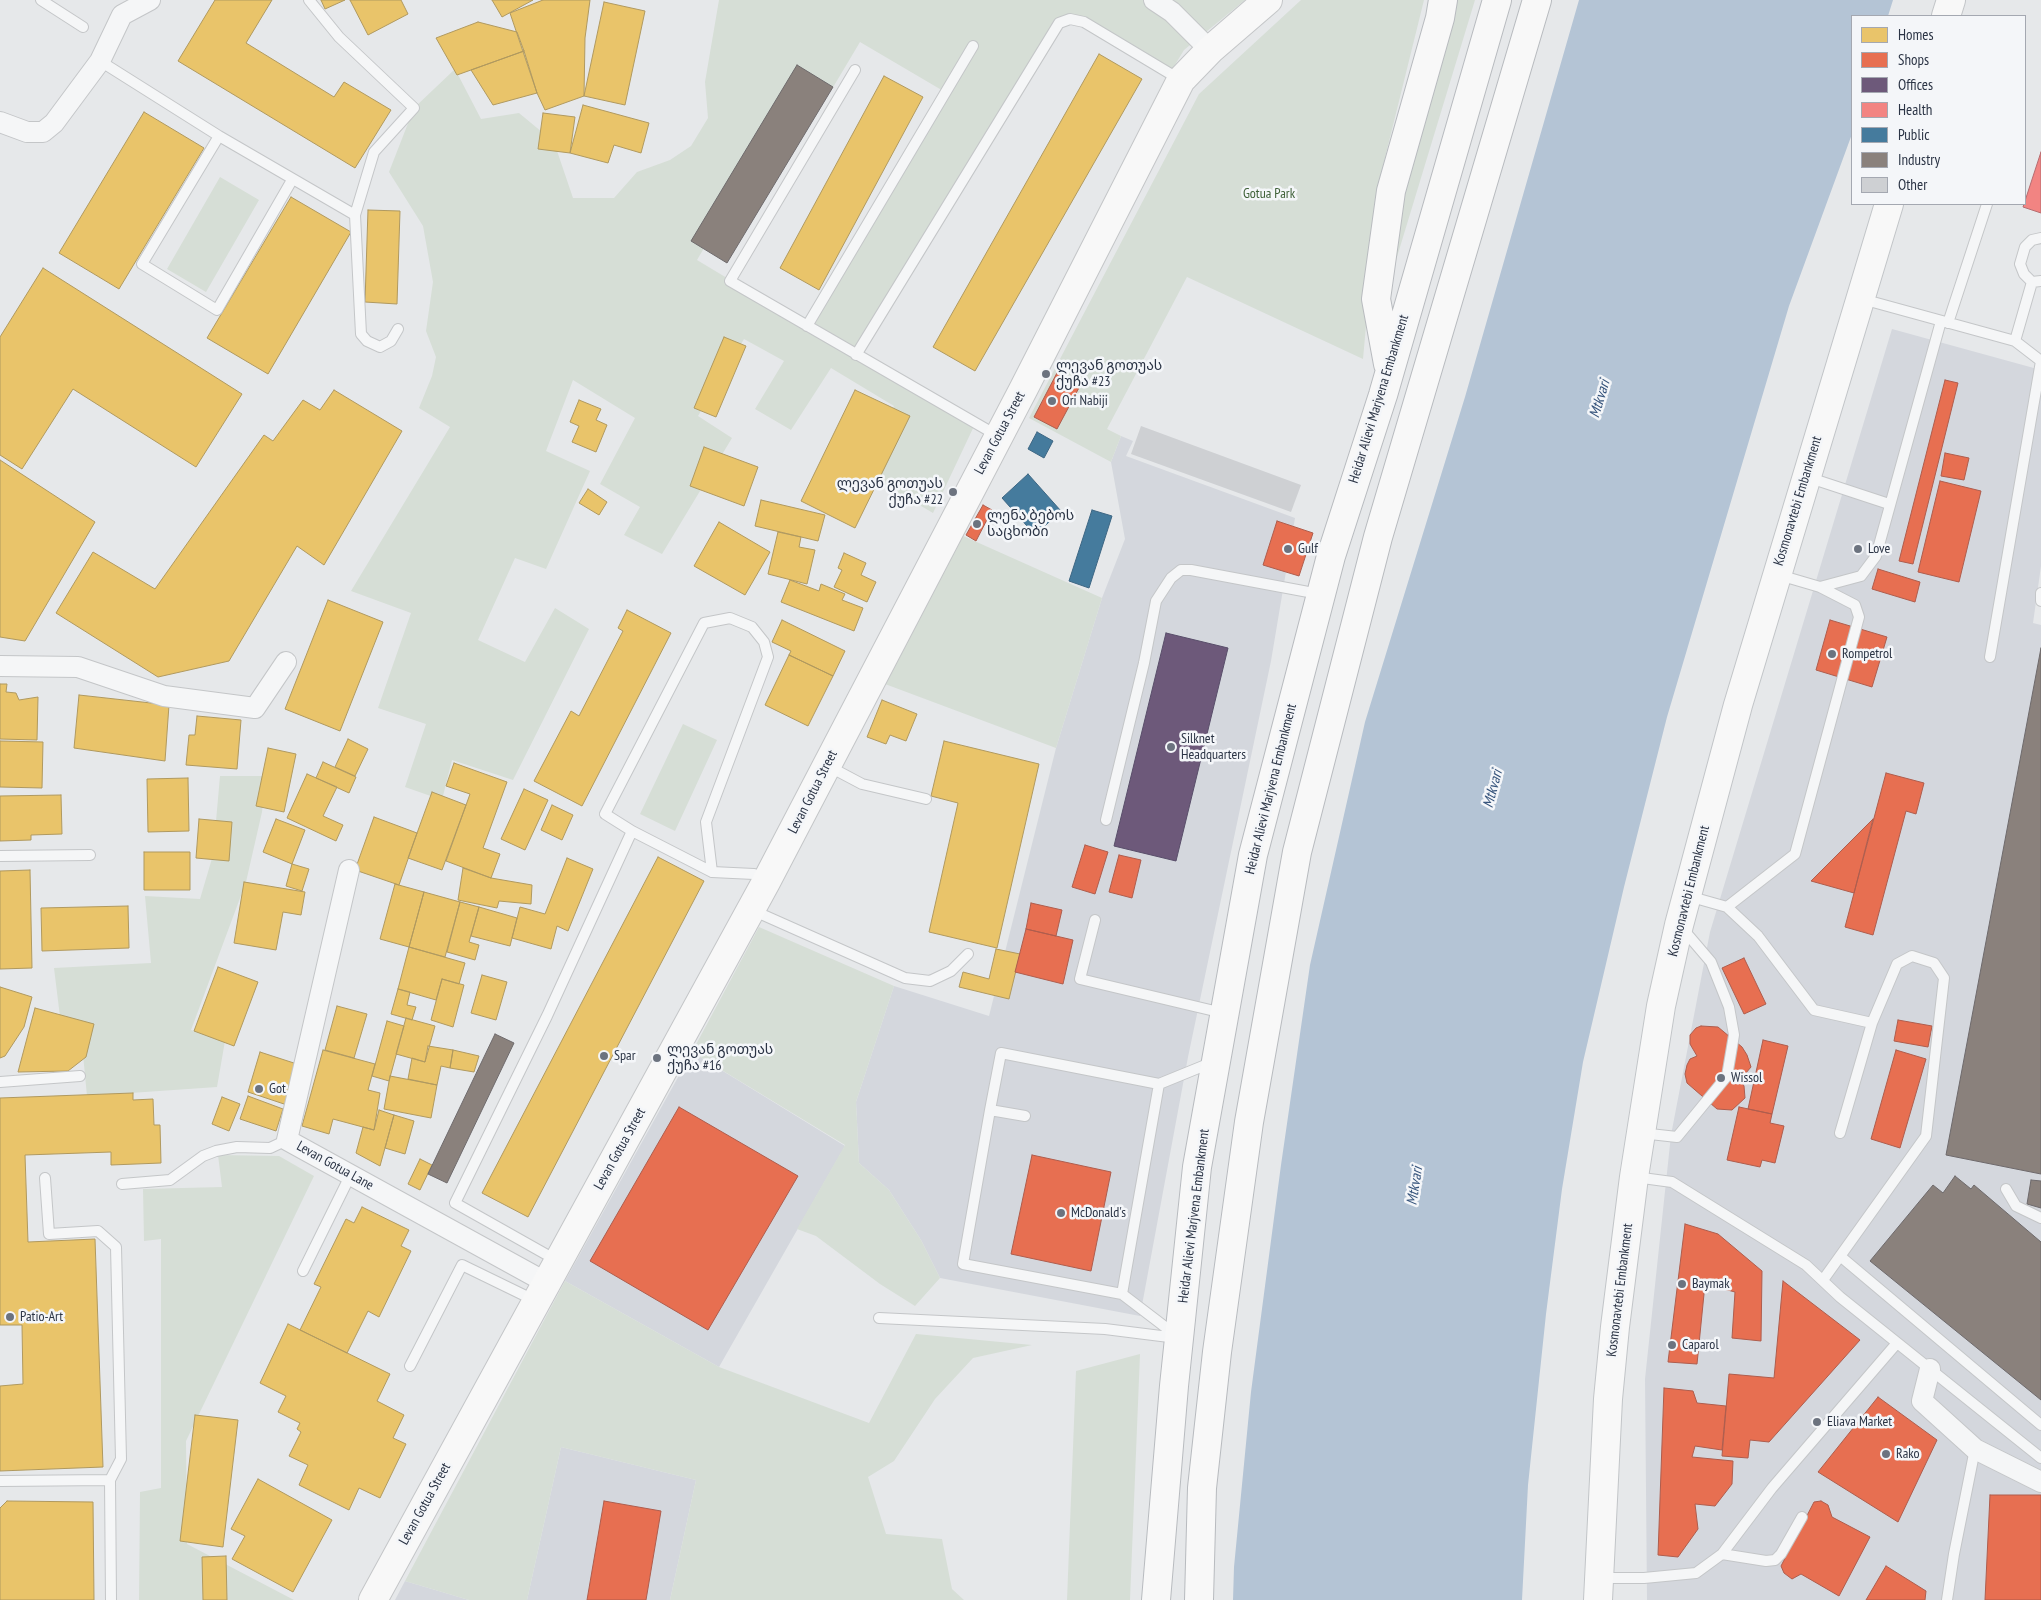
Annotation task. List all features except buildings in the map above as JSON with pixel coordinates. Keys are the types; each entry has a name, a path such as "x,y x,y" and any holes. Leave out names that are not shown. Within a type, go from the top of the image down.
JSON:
{"main road":[{"name":"Levan Gotua Street","path":"373,1600 766,882 1181,80 1210,50 1268,0"},
{"path":"1389,368 1376,299 1391,192 1440,18 1443,0"},
{"name":"Heidar Alievi Marjvena Embankment","path":"1156,1600 1197,1168 1253,855 1320,594 1389,368 1497,0"},
{"path":"1199,1600 1202,1488 1217,1352 1249,1122 1298,852 1378,537 1537,0"},
{"path":"1946,15 1951,0"},
{"name":"Kosmonavtebi Embankment","path":"1598,1589 1608,1399 1634,1177 1661,1006 1679,926 1738,704 1889,205"}],"street":[{"path":"0,122 27,132 43,132 54,123 100,61 118,8 150,0"},
{"path":"1154,0 1172,12 1210,50"},
{"path":"0,666 78,667 164,696 255,708 286,662"},
{"name":"Levan Gotua Lane","path":"349,870 287,1140 351,1174 542,1292"},
{"path":"1930,1369 1922,1400 1975,1448 2041,1482"}],"lane":[{"path":"41,0 83,27"},
{"path":"309,0 339,37 414,108 374,152 355,215 361,334 367,341 380,347 392,341 398,328"},
{"path":"856,355 1059,23 1070,19 1084,22 1181,80"},
{"path":"808,326 973,46"},
{"path":"100,61 219,136 355,215"},
{"path":"855,70 730,281 998,436"},
{"path":"219,136 142,264 217,310 292,180"},
{"path":"1820,587 1860,576 1876,556 1945,322 1986,205"},
{"path":"2015,341 2037,281 2024,274 2020,264 2025,247 2032,240 2041,238"},
{"path":"1861,299 2015,341 2041,361 1990,658"},
{"path":"1806,477 1890,504"},
{"path":"1106,820 1144,663 1156,601 1171,578 1181,570 1191,570 1320,594"},
{"path":"1727,906 1795,854 1859,617 1855,605 1820,587 1776,574"},
{"path":"2041,593 2041,601"},
{"path":"712,872 706,822 768,657 764,642 752,627 730,618 704,623 605,814 632,832 712,872 754,874 766,882"},
{"path":"827,766 862,784 926,799"},
{"path":"549,1256 455,1203 547,1016 632,832"},
{"path":"0,856 90,855"},
{"path":"1687,896 1727,906 1758,936 1814,1010 1872,1023"},
{"path":"751,910 905,978 930,982 951,971 968,954"},
{"path":"1095,920 1080,979 1224,1014"},
{"path":"1640,1133 1677,1137 1727,1076 1734,1035 1729,1007 1711,962 1679,926"},
{"path":"1823,1280 1926,1136 1944,978 1934,962 1912,956 1896,964 1872,1023 1840,1133"},
{"path":"1180,1338 1122,1294 963,1264 1001,1053 1159,1084 1216,1061"},
{"path":"0,1082 80,1076"},
{"path":"1122,1294 1159,1084"},
{"path":"990,1110 1025,1116"},
{"path":"122,1184 170,1180 204,1156 216,1151 237,1147 270,1148 287,1140"},
{"path":"303,1271 351,1174"},
{"path":"1634,1177 1672,1182 1806,1265 1897,1343 2041,1458"},
{"path":"45,1178 49,1234 98,1231 116,1247 121,1459 110,1480 111,1600"},
{"path":"2006,1189 2016,1206 2041,1218"},
{"path":"1840,1256 2041,1425"},
{"path":"410,1366 462,1265 542,1292"},
{"path":"879,1318 1105,1329 1180,1338"},
{"path":"1598,1589 1644,1578 1696,1573 1722,1554 1772,1488 1897,1343"},
{"path":"1947,1600 1975,1448"},
{"path":"0,1481 110,1480"},
{"path":"1722,1554 1766,1561 1775,1560 1781,1554 1802,1517"}],"shaded area":[{"path":"1892,329 2041,370 2041,566 2033,623 2041,625 2041,1600 1647,1600 1645,1379 1671,1135 1710,932"},
{"path":"1121,436 1133,441 1126,456 1295,518 1271,661 1188,1057 1140,1316 940,1278 921,1240 889,1190 859,1163 856,1102 894,986 989,1016 1056,748 1102,598 1125,539 1111,462"},
{"path":"692,1052 845,1146 719,1367 565,1281"},
{"path":"561,1447 696,1480 670,1600 527,1600"},
{"path":"405,1581 469,1600 395,1600"}],"green space":[{"path":"719,0 1245,0 1184,50 1170,73 1084,22 1059,23 856,355 975,424 933,513 860,470 894,406 831,368 791,430 755,409 784,361 744,339 698,416 732,438 662,554 624,535 640,507 600,484 635,418 573,380 546,451 590,471 546,569 515,558 478,640 525,662 555,608 589,629 513,780 452,760 442,800 405,787 426,724 378,708 411,613 351,591 450,427 419,408 432,376 436,357 426,331 433,282 423,226 389,172 414,108 455,69 481,119 519,113 554,142 573,198 614,198 637,172 670,160 691,146 708,118 705,82","holes":["860,42 945,92 807,326 697,260 806,74 832,89"]},
{"name":"Gotua Park","path":"1301,0 1424,0 1379,182 1363,359 1187,277 1107,429 1121,436 1111,462 1029,418 1199,94"},
{"path":"1458,0 1475,0 1390,280 1404,182"},
{"path":"220,177 259,200 206,292 167,269"},
{"path":"961,535 1102,598 1056,748 885,684"},
{"path":"683,724 717,740 675,831 640,814"},
{"path":"220,776 266,776 262,812 246,882 191,1030 225,1041 217,1087 87,1096 81,1034 62,1033 54,968 151,963 145,896 200,899 213,855"},
{"path":"759,927 894,986 856,1102 859,1163 889,1190 921,1240 940,1278 915,1306 880,1284 816,1236 797,1229 845,1145 692,1052"},
{"path":"218,1155 279,1156 314,1176 186,1441 187,1544 294,1600 139,1600 140,1492 161,1488 161,1239 144,1241 143,1189 222,1187"},
{"path":"565,1281 719,1367 869,1423 916,1334 1032,1345 973,1358 935,1399 894,1461 868,1477 886,1534 942,1539 952,1589 964,1600 670,1600 696,1480 561,1447 527,1600 469,1600 405,1581"},
{"path":"1140,1354 1130,1600 1067,1600 1076,1371"}],"water":[{"name":"Mtkvari","path":"1579,0 1893,0 1888,15 1851,15 1851,137 1789,306 1667,717 1624,887 1583,1062 1562,1189 1546,1314 1528,1485 1522,1600 1233,1600 1234,1567 1251,1392 1310,965 1365,722 1465,397"}],"place":[{"name":"ლევან გოთუას ქუჩა #23","path":"1046,374"},
{"name":"Ori Nabiji","path":"1052,401"},
{"name":"ლევან გოთუას ქუჩა #22","path":"953,492"},
{"name":"ლენა ბებოს საცხობი","path":"977,524"},
{"name":"Gulf","path":"1288,549"},
{"name":"Love","path":"1858,549"},
{"name":"Rompetrol","path":"1832,654"},
{"name":"Silknet Headquarters","path":"1171,747"},
{"name":"Spar","path":"604,1056"},
{"name":"ლევან გოთუას ქუჩა #16","path":"657,1058"},
{"name":"Wissol","path":"1721,1078"},
{"name":"Got","path":"259,1089"},
{"name":"McDonald's","path":"1061,1213"},
{"name":"Baymak","path":"1682,1284"},
{"name":"Patio-Art","path":"10,1317"},
{"name":"Caparol","path":"1672,1345"},
{"name":"Eliava Market","path":"1817,1422"},
{"name":"Rako","path":"1886,1454"}]}
